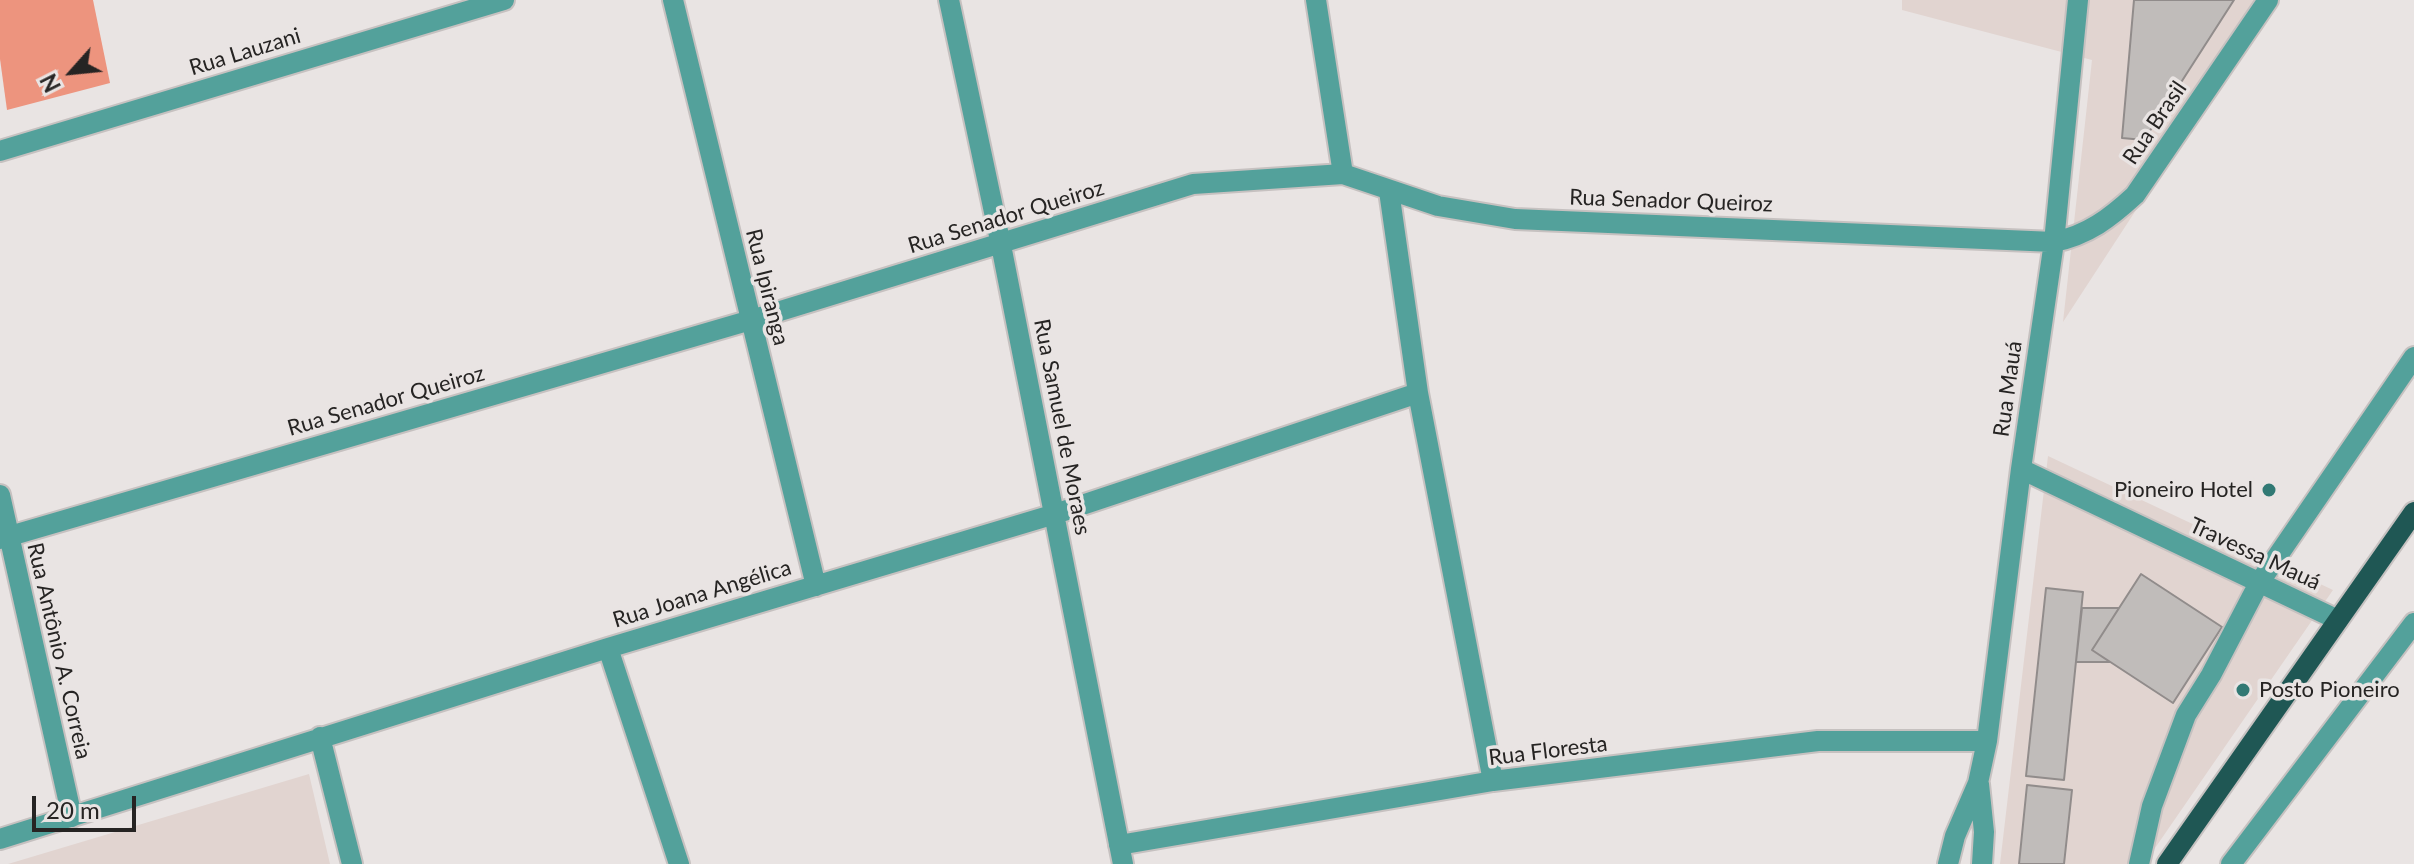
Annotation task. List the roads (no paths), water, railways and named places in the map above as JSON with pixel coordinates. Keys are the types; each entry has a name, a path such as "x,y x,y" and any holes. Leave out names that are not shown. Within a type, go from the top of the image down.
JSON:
{"main road":[{"path":"2167,864 2414,512"}],"street":[{"name":"Rua Lauzani","path":"0,151 504,0"},
{"name":"Rua Ipiranga","path":"673,0 816,586"},
{"name":"Rua Samuel de Moraes","path":"949,0 1001,245 1121,855"},
{"path":"1316,0 1343,174"},
{"name":"Rua Mauá","path":"1950,864 1955,836 1978,783 1987,741 2021,469 2054,242 2078,0"},
{"name":"Rua Brasil","path":"2054,242 2077,237 2106,220 2135,195 2268,0"},
{"name":"Rua Senador Queiroz","path":"4,538 751,320 1193,184 1343,174 1438,206 1515,219 2054,242"},
{"path":"1389,191 1418,393 1493,781"},
{"path":"2139,864 2152,806 2186,715 2211,675 2259,583 2414,357"},
{"name":"Rua Joana Angélica","path":"0,839 608,648 1055,514 1418,393"},
{"name":"Travessa Mauá","path":"2021,469 2338,620"},
{"name":"Rua Antônio A. Correia","path":"0,495 4,538 72,817"},
{"path":"2231,864 2414,623"},
{"path":"608,648 679,864"},
{"path":"320,737 352,864"},
{"name":"Rua Floresta","path":"1121,855 1493,781 1818,741 1987,741"},
{"name":"Rua Mauá","path":"1978,783 1984,832 1982,864"}],"place":[{"name":"Pioneiro Hotel","path":"2269,490"},
{"name":"Posto Pioneiro","path":"2243,690"}]}
